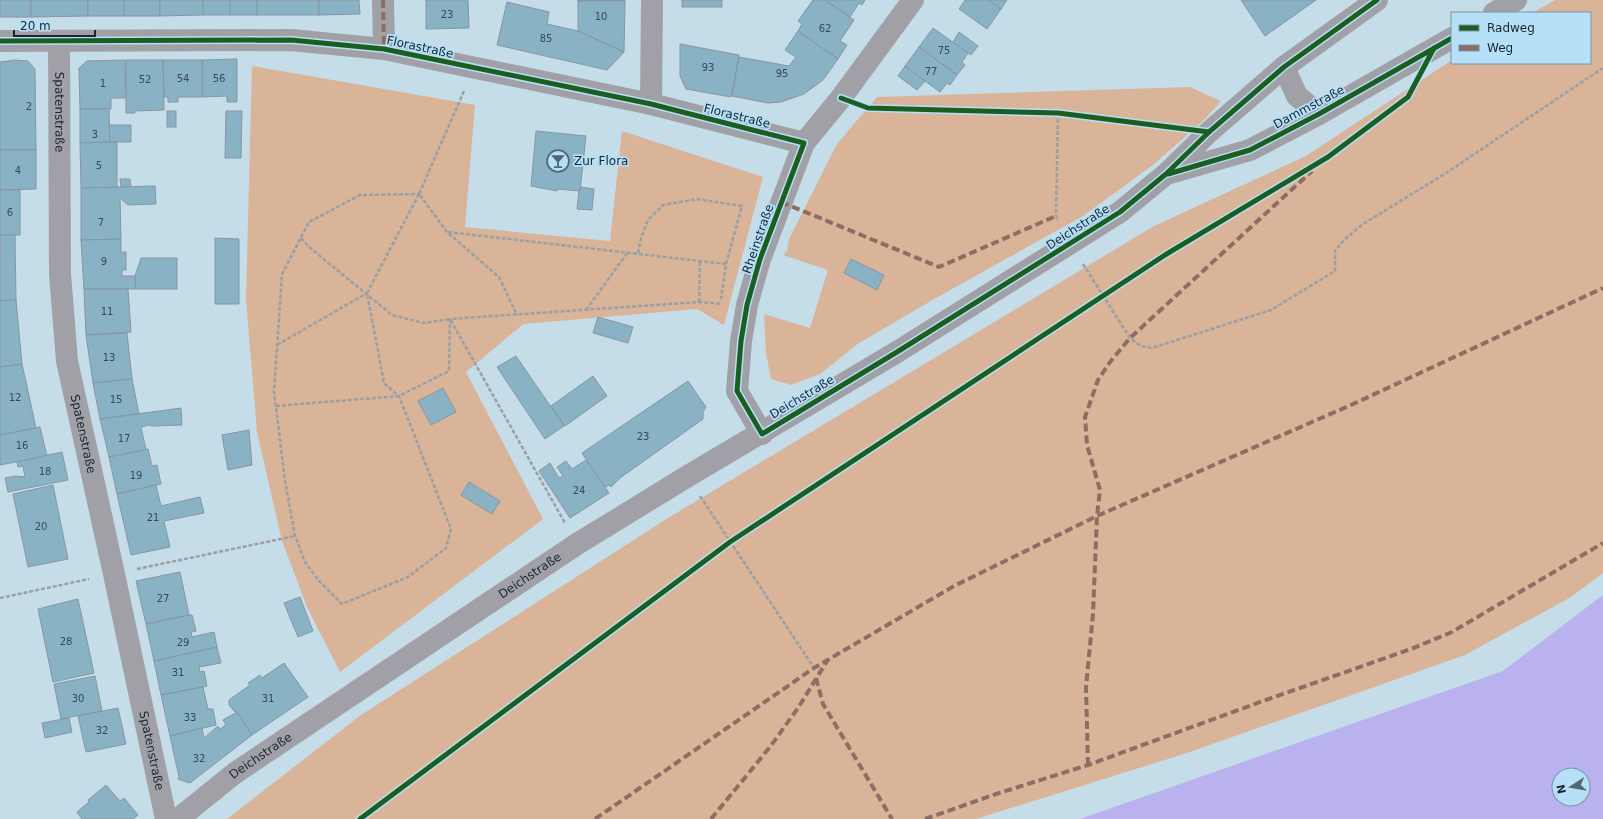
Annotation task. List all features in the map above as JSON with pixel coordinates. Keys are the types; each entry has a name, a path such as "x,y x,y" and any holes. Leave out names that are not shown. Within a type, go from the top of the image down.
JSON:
{"street":[{"path":"383,0 384,50"},
{"path":"651,104 652,0"},
{"name":"Rheinstraße","path":"762,434 737,391 741,341 747,305 760,259 804,143 841,98 913,0"},
{"name":"Deichstraße","path":"178,819 235,773 577,544 688,476 762,434 897,352 1070,245 1120,212 1166,174 1209,132 1284,67 1377,0"},
{"path":"1496,12 1516,0"},
{"name":"Dammstraße","path":"1166,174 1250,150 1319,114 1451,39"},
{"name":"Florastraße","path":"0,41 59,42 291,40 384,50 651,104 804,143"},
{"name":"Spatenstraße","path":"59,42 60,274 67,361 166,819"},
{"name":"Dammstraße","path":"1284,67 1297,96 1319,114"}],"path":[{"path":"1058,113 1056,216 1070,245 1130,338 1141,346 1152,348 1270,310 1335,271 1335,251 1344,240 1363,224 1443,175 1603,68"},
{"path":"277,344 367,293 419,194 473,69"},
{"path":"419,194 448,232 499,277 517,315"},
{"path":"367,293 384,383 399,396 451,529 446,548 408,577 342,604 319,581 305,562 295,536 285,481 274,391 282,274 309,222 360,195 419,194"},
{"path":"638,253 641,238 648,220 663,206 696,199 742,206 726,264 720,304"},
{"path":"448,232 726,264"},
{"path":"301,238 309,247 392,315 423,323 450,319 699,302 747,305"},
{"path":"585,310 628,252"},
{"path":"699,302 700,260"},
{"path":"276,406 399,396 449,371 450,319"},
{"path":"450,319 577,544"},
{"path":"688,476 814,668"},
{"path":"0,598 295,536"}],"shaded area":[{"path":"1555,0 1603,0 1603,573 1571,597 1465,655 1187,753 976,819 227,819 361,715 668,518 1154,226 1306,156 1451,61 1451,64 1591,64 1591,12 1534,12"},
{"path":"252,66 475,105 465,227 610,241 622,131 763,177 724,325 697,309 523,324 466,372 543,519 340,672 307,607 282,541 257,432 246,299"},
{"path":"1190,87 1221,101 1203,121 1153,165 1083,216 859,343 820,374 791,385 771,379 766,353 764,314 810,328 828,270 783,255 787,251 789,239 837,144 877,97"},
{"path":"1603,595 1603,819 1080,819 1503,671"}],"building":[{"path":"0,0 31,0 31,17 0,17"},
{"path":"31,0 88,0 88,16 31,17"},
{"path":"88,0 124,0 124,16 88,16"},
{"path":"124,0 160,0 160,16 124,16"},
{"path":"160,0 203,0 203,15 160,16"},
{"path":"203,0 230,0 230,15 203,15"},
{"path":"230,0 257,0 257,15 230,15"},
{"path":"257,0 319,0 319,15 257,15"},
{"path":"319,0 359,0 360,14 319,15"},
{"path":"426,0 468,0 469,28 426,29"},
{"path":"625,0 625,1 578,1"},
{"path":"682,0 722,0 722,7 682,7"},
{"path":"813,0 825,0 854,20 840,41 847,45 838,59 798,31 802,24 798,21"},
{"path":"825,0 865,0 862,5 859,3 850,17"},
{"path":"965,0 988,0 1001,9 987,29 959,9"},
{"path":"988,0 1007,0 1001,9"},
{"path":"1241,0 1316,0 1265,36"},
{"path":"578,1 625,1 624,52 578,31"},
{"path":"507,2 549,12 547,24 578,31 624,52 607,70 497,45"},
{"path":"933,28 968,53 962,62 965,65 957,75 919,47"},
{"path":"798,31 838,59 823,80 804,94 781,102 768,103 732,96 739,57 789,66 796,57 785,50"},
{"path":"959,32 978,46 971,55 953,42"},
{"path":"680,44 739,55 731,97 686,89 680,76"},
{"path":"919,47 957,75 950,85 947,83 940,92 905,66"},
{"path":"237,59 237,102 227,102 227,96 202,97 202,60"},
{"path":"15,60 28,61 35,69 36,150 0,150 0,62"},
{"path":"125,60 126,98 111,98 111,109 80,109 79,68 87,61"},
{"path":"126,60 163,60 164,110 135,111 135,113 126,113"},
{"path":"163,60 202,60 202,97 178,97 178,102 168,102 168,97 164,97"},
{"path":"905,66 925,81 917,90 898,76"},
{"path":"80,109 109,109 110,142 80,143"},
{"path":"167,111 176,111 176,127 167,127"},
{"path":"226,111 242,111 241,158 225,158"},
{"path":"109,125 131,125 131,142 110,142"},
{"name":"Zur Flora","path":"536,131 586,136 580,191 557,189 557,191 531,186"},
{"path":"117,142 117,188 81,188 80,143"},
{"path":"0,150 36,150 36,189 0,190"},
{"path":"120,179 130,179 131,187 121,187"},
{"path":"155,186 156,204 128,205 120,198 121,239 81,240 81,188"},
{"path":"581,187 594,189 592,210 577,209 579,191"},
{"path":"0,190 20,190 20,235 0,235"},
{"path":"0,235 15,235 16,300 0,301"},
{"path":"215,238 239,239 239,304 215,304"},
{"path":"121,239 121,252 126,252 126,270 122,270 122,276 135,276 136,289 84,289 81,240"},
{"path":"141,258 177,258 177,289 136,289 135,276"},
{"path":"851,259 884,275 877,290 844,273"},
{"path":"84,289 128,289 131,332 86,335"},
{"path":"16,300 22,364 0,367 0,301"},
{"path":"598,317 633,327 628,343 593,333"},
{"path":"127,333 132,379 93,383 86,335"},
{"path":"516,356 564,426 545,439 497,367"},
{"path":"22,364 36,428 0,435 0,367"},
{"path":"593,376 607,396 565,426 551,406"},
{"path":"132,379 139,414 100,419 93,383"},
{"path":"688,381 706,407 703,412 703,419 620,478 611,487 609,485 605,488 582,453"},
{"path":"443,388 456,412 431,425 418,401"},
{"path":"181,408 182,425 150,425 141,427 146,450 109,457 100,419"},
{"path":"40,427 47,456 0,465 0,435"},
{"path":"249,430 252,465 228,470 222,435"},
{"path":"148,449 152,466 157,465 161,484 117,494 109,457"},
{"path":"62,452 68,480 8,492 5,478 15,476 25,477 23,466 18,467 17,462"},
{"path":"586,460 609,493 570,518 539,471 550,463 559,478 563,476 557,467 566,461 572,469"},
{"path":"469,482 500,501 492,514 461,495"},
{"path":"53,485 68,559 28,567 13,494"},
{"path":"156,485 161,506 200,497 204,513 164,521 170,547 131,555 117,494"},
{"path":"180,572 189,615 146,624 136,581"},
{"path":"300,597 313,631 298,637 284,603"},
{"path":"78,599 94,673 53,682 38,609"},
{"path":"192,615 196,631 191,632 192,637 214,632 217,647 154,661 146,624"},
{"path":"217,647 221,663 199,667 200,672 204,671 207,686 161,695 154,661"},
{"path":"284,663 308,697 252,735 237,712 235,712 229,705 229,700 250,685 248,683 260,675 262,678"},
{"path":"95,676 102,711 61,719 54,684"},
{"path":"203,687 208,709 213,709 216,725 170,736 161,695"},
{"path":"118,708 126,744 86,752 78,716"},
{"path":"237,712 252,735 190,783 178,779 179,777 170,736 202,728 204,738 218,726 220,729 226,725 223,720"},
{"path":"69,718 72,732 45,738 42,723"},
{"path":"106,785 120,801 124,798 138,815 133,819 82,819 77,812 89,802 88,800"}],"marked path":[{"path":"383,0 384,49"},
{"path":"1088,765 1086,687 1093,614 1097,516 1100,490 1087,445 1085,417 1098,380 1110,362 1130,338 1312,171"},
{"path":"781,202 939,267 1056,216"},
{"path":"595,819 814,668 954,586 1097,516 1351,405 1603,288"},
{"path":"925,819 996,794 1088,765 1411,649 1452,632 1603,543"},
{"path":"711,819 770,747 798,708 827,661"},
{"path":"816,678 823,704 892,819"}],"cycle path":[{"path":"0,41 291,40 384,49 651,104 804,143 760,259 747,305 741,341 737,391 762,434 897,352 1120,212 1166,174 1209,132 1284,67 1377,0"},
{"path":"1168,174 1250,150 1319,114 1451,39"},
{"path":"360,819 730,542 1165,255 1328,157 1408,97 1434,48"},
{"path":"841,98 868,108 1058,113 1209,132"}],"place":[{"name":"Zur Flora","path":"558,161"}]}
